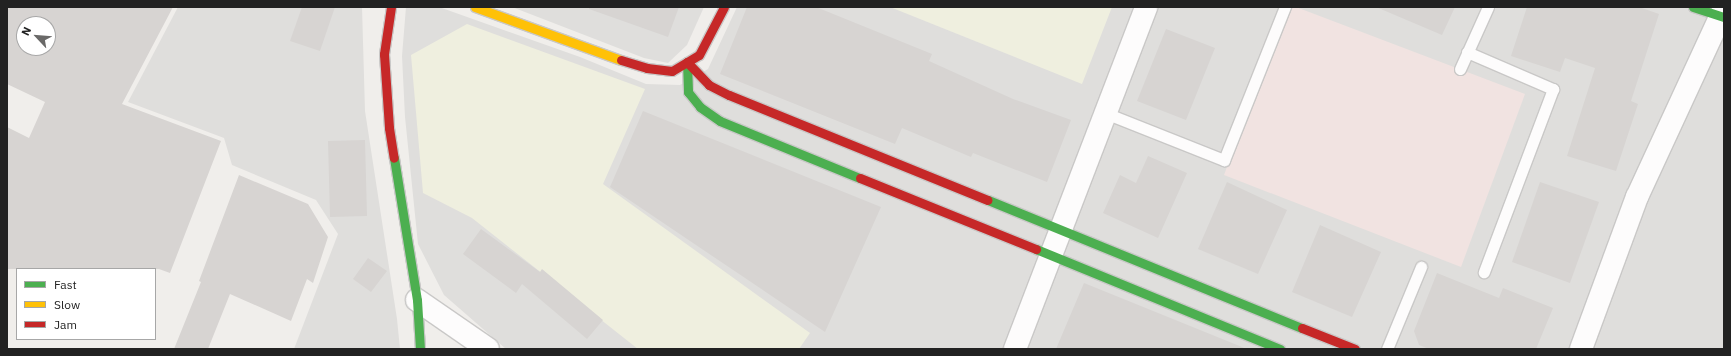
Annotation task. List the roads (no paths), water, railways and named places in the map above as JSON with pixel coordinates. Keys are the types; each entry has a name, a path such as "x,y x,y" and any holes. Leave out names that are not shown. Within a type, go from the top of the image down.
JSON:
{"street":[{"path":"390,7 384,54 389,128 417,300 420,349"},
{"path":"476,7 583,48 647,68 672,71 699,55 724,7"},
{"path":"1015,349 1146,7"},
{"path":"1581,349 1637,197 1723,14 1693,7"},
{"path":"687,62 709,85 729,95 1061,228 1355,349"},
{"path":"687,62 688,92 700,107 720,121 1280,349"},
{"path":"417,300 488,349"}],"lane":[{"path":"1105,113 1224,160 1285,7"},
{"path":"1460,69 1488,7"},
{"path":"1467,52 1553,89 1484,272"},
{"path":"1387,349 1421,267"}]}
